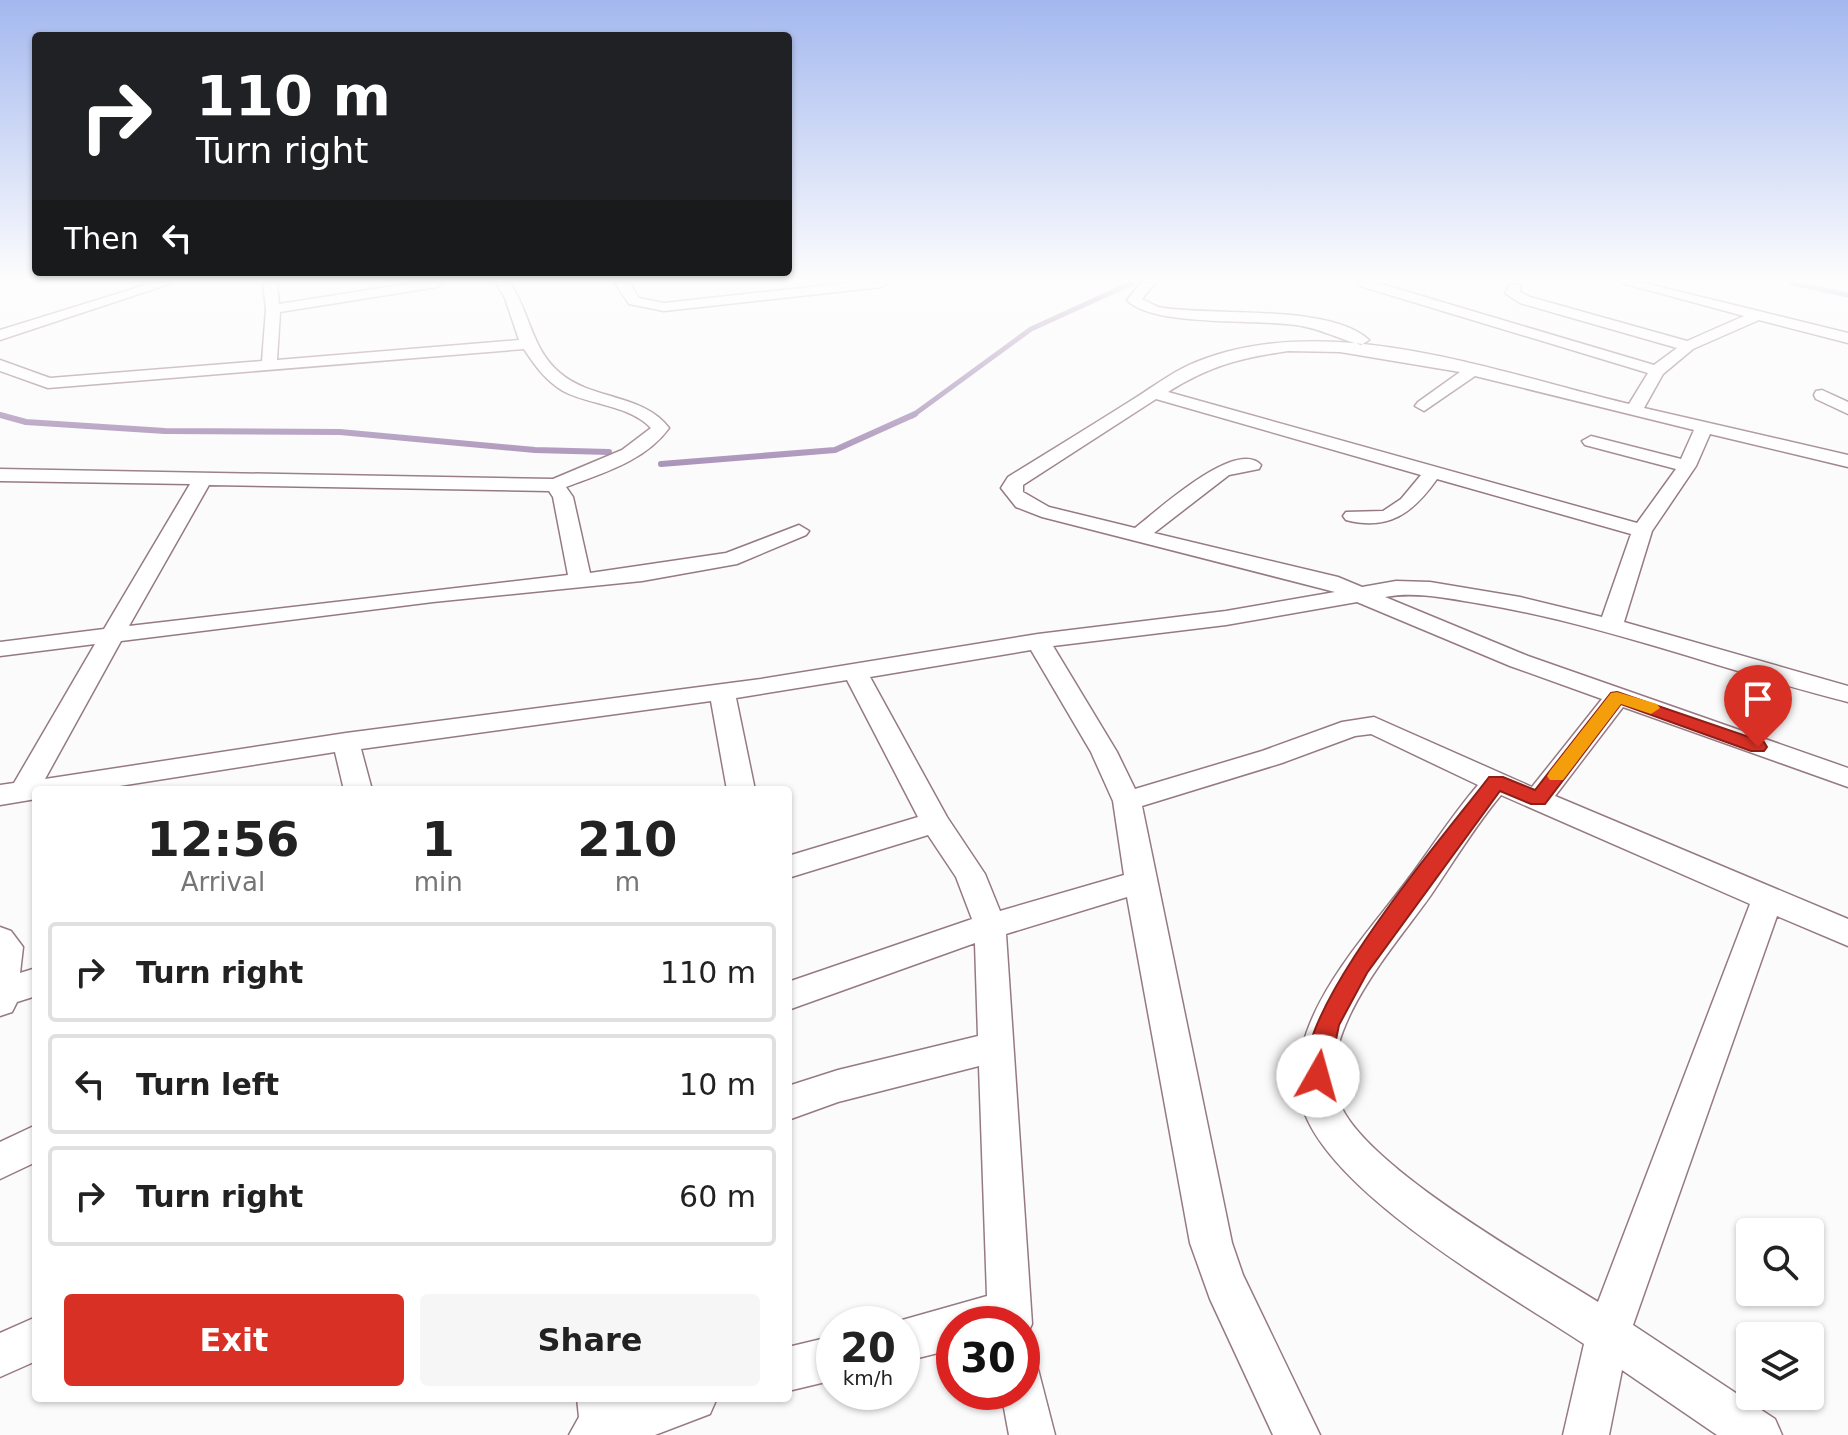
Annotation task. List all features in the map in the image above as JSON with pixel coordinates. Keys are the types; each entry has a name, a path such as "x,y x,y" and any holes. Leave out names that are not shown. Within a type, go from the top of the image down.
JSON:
{"street":[{"path":"269,367 270,350"},
{"path":"0,365 48,383 462,350"},
{"path":"0,475 555,485 644,445 655,436 660,428 646,415 565,387 534,350"},
{"path":"1268,350 1240,352 1208,362 1152,393 1015,481 1011,488 1014,496 1043,511 1266,564 1360,593 1443,631 1617,697 1848,778"},
{"path":"1353,350 1470,372 1848,461"},
{"path":"1587,350 1657,371"},
{"path":"1633,411 1657,371 1683,350"},
{"path":"1424,406 1470,372"},
{"path":"1152,393 1642,531"},
{"path":"1822,395 1848,409"},
{"path":"1611,626 1642,531 1687,466 1704,427"},
{"path":"1591,441 1687,466"},
{"path":"1140,534 1222,471 1252,465"},
{"path":"1353,516 1380,520 1392,516 1432,473"},
{"path":"12,793 112,636 203,479"},
{"path":"555,485 563,497 580,579"},
{"path":"0,649 642,574 729,559 799,531"},
{"path":"58,786 346,742 722,692 1038,641 1226,618 1396,588 1430,589 1520,604 1611,626 1848,694"},
{"path":"1038,641 1104,752 1127,801 1211,1243 1225,1284 1297,1435"},
{"path":"854,670 935,822 970,874 990,926 1008,1306"},
{"path":"722,692 740,786"},
{"path":"1538,799 1617,697"},
{"path":"1127,801 1272,757 1351,728 1369,725 1385,729 1496,782 1848,933"},
{"path":"346,742 357,786"},
{"path":"1496,782 1359,967 1328,1023 1320,1052 1320,1101 1326,1121 1347,1148 1449,1232 1759,1435"},
{"path":"12,793 32,790"},
{"path":"792,866 935,822"},
{"path":"792,995 940,941 1140,882"},
{"path":"1586,1435 1608,1334 1767,900"},
{"path":"0,940 7,947 0,1002"},
{"path":"1,993 32,983"},
{"path":"792,1102 838,1086 996,1047"},
{"path":"0,1161 32,1145"},
{"path":"0,1355 32,1341"},
{"path":"792,1368 816,1362"},
{"path":"600,1425 680,1402"},
{"path":"1027,1410 1032,1435"}],"waterway":[{"path":"914,414 1002,350"},
{"path":"661,464 835,450 914,414"},
{"path":"5,416 0,415 26,422 165,431 340,432 535,450 609,452"}],"slow traffic":[{"path":"1557,776 1617,697 1651,708"}],"route":[{"path":"1318,1076 1321,1040 1359,967 1496,782 1538,799 1617,697 1758,747"}]}
